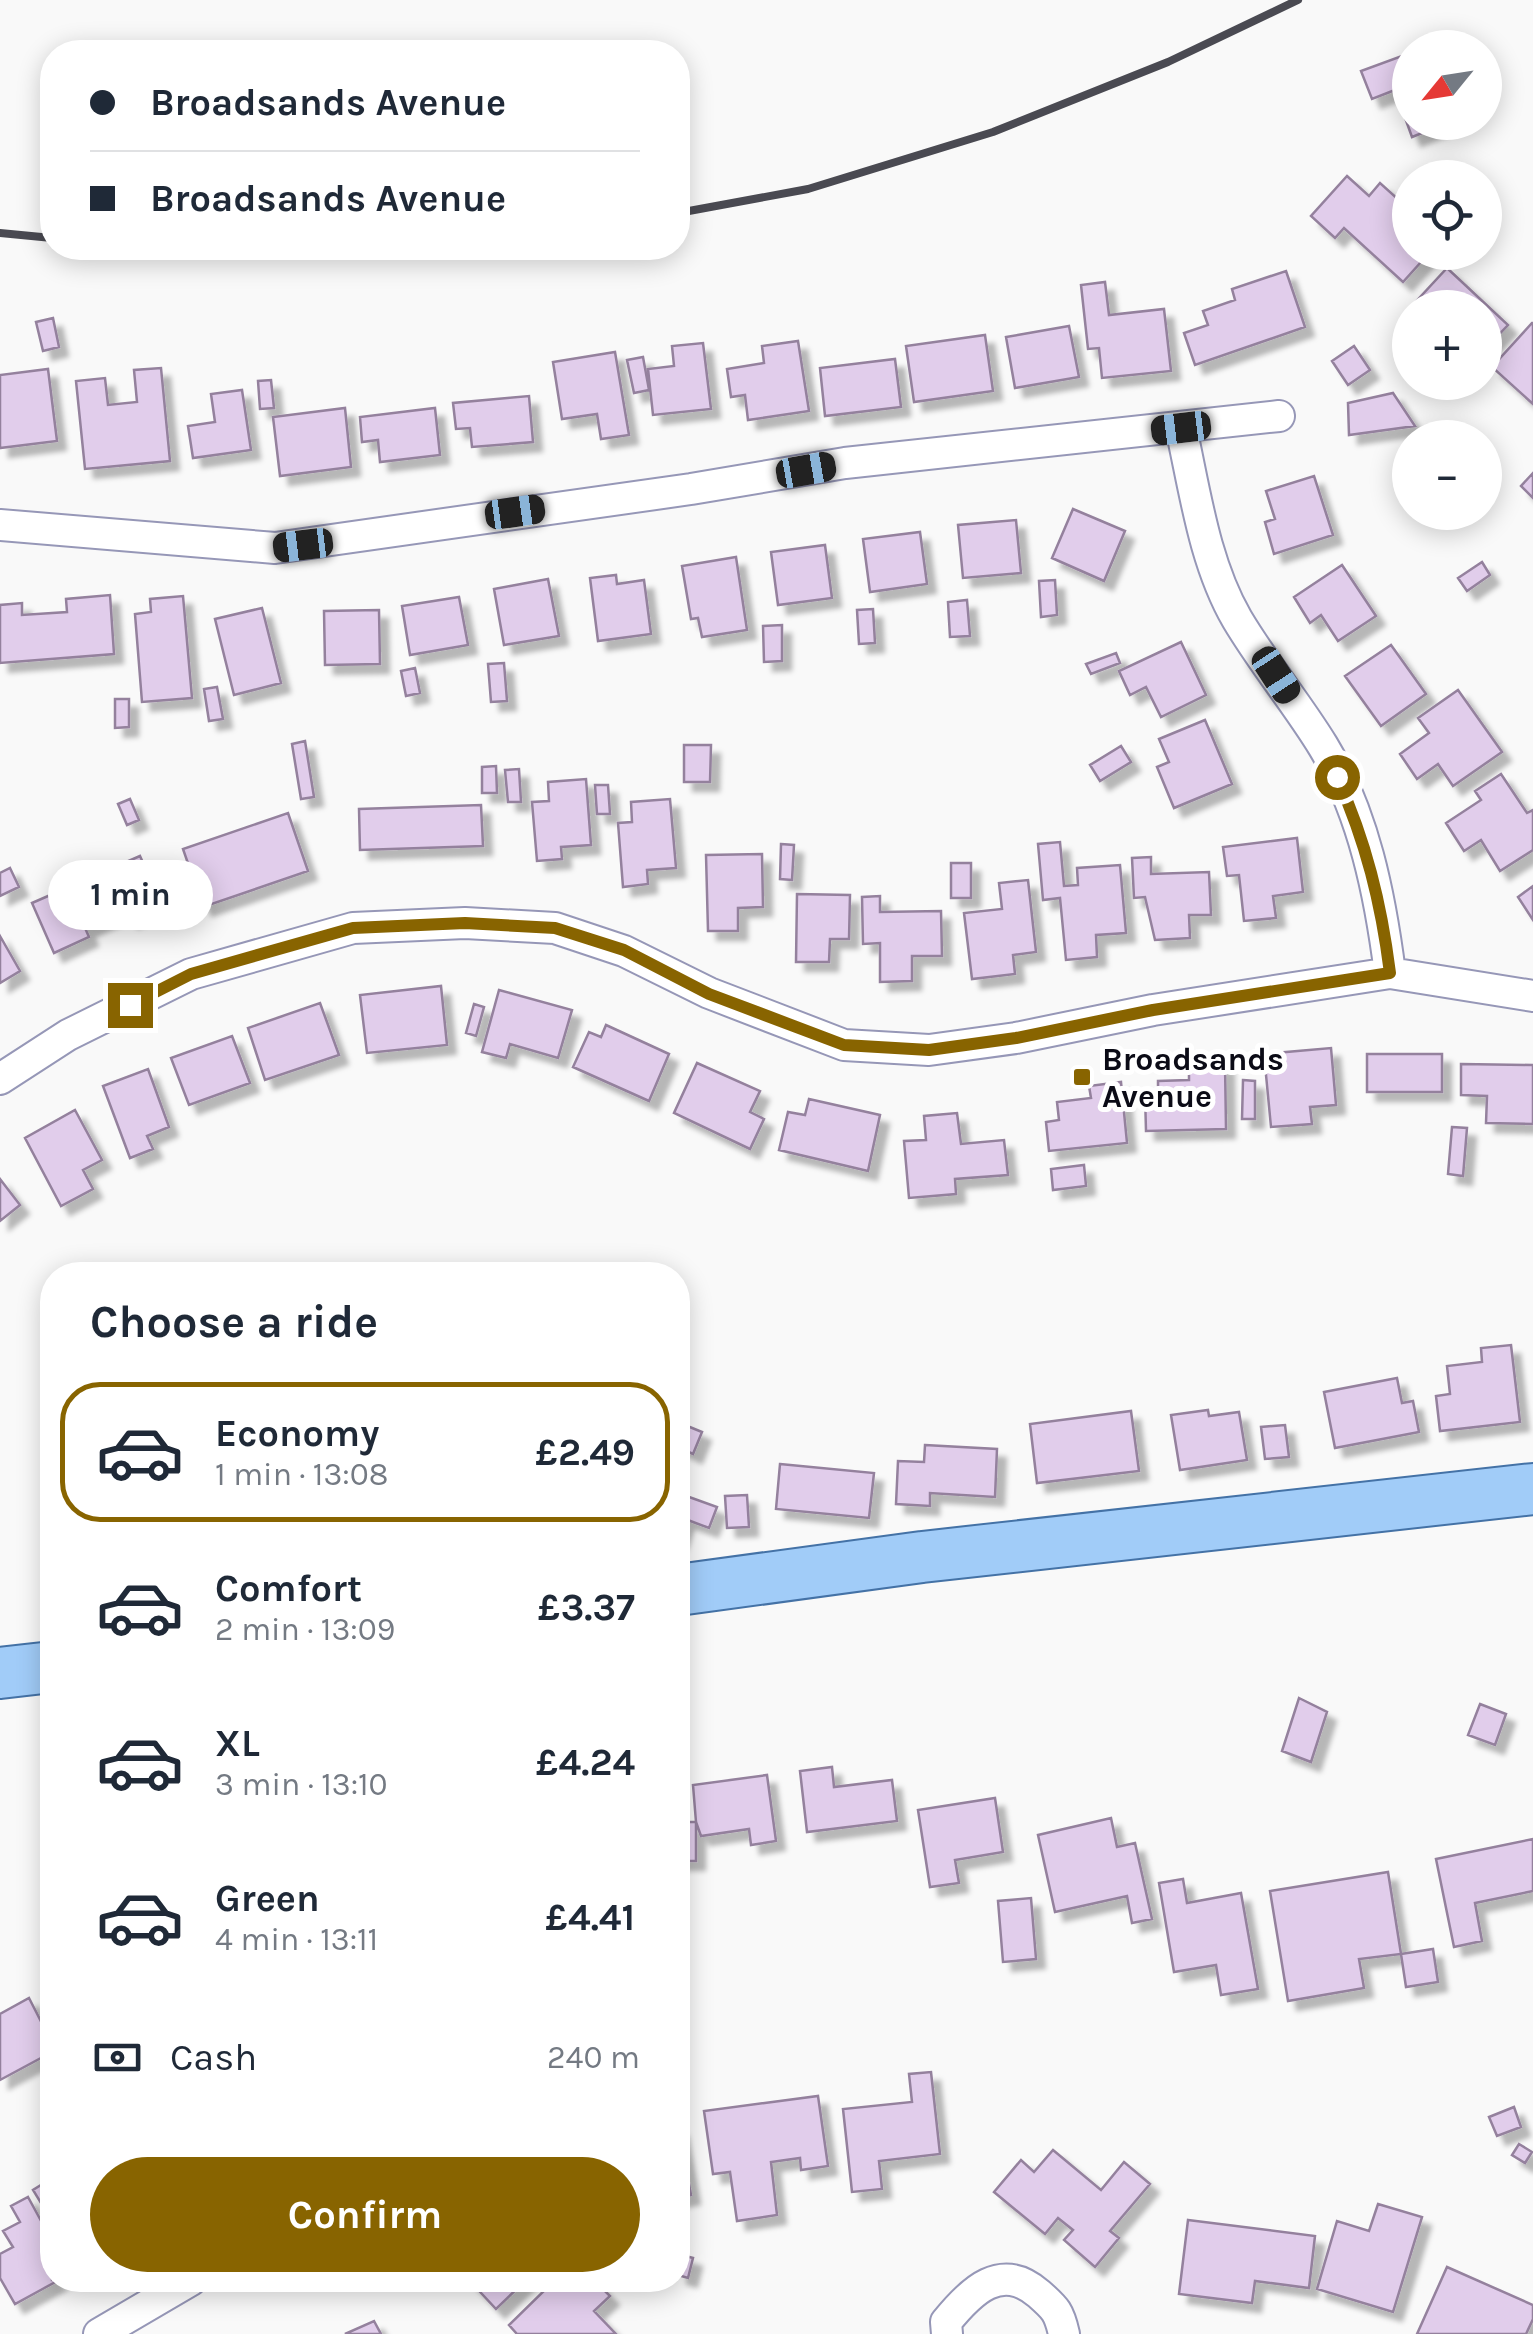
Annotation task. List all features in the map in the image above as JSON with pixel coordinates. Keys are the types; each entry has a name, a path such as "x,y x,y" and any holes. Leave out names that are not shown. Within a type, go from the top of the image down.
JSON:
{"main road":[{"path":"690,1588 941,1555 1533,1489"},
{"path":"0,1673 40,1668"}],"street":[{"path":"0,525 275,548 845,463 1279,416"},
{"path":"1181,428 1208,549 1236,617 1325,750 1361,831 1382,915 1390,973"},
{"path":"0,1079 68,1035 191,974 353,928 465,923 555,928 624,950 709,994 844,1045 929,1050 1390,973 1533,996"},
{"path":"946,2334 946,2322 967,2296 994,2280 1024,2281 1058,2311 1064,2334"},
{"path":"99,2334 170,2292"}],"building":[{"path":"1392,60 1392,91 1372,99 1361,71"},
{"path":"1347,176 1369,196 1380,183 1392,194 1392,270 1414,270 1403,282 1344,228 1335,238 1311,216"},
{"path":"1449,270 1471,290 1427,290"},
{"path":"1286,271 1305,327 1195,365 1184,333 1208,325 1203,311 1235,300 1232,289"},
{"path":"1105,282 1109,315 1164,309 1171,371 1102,378 1099,348 1088,349 1081,285"},
{"path":"53,318 59,347 43,351 36,322"},
{"path":"1533,323 1533,404 1502,376 1502,356"},
{"path":"1069,326 1079,377 1015,388 1006,337"},
{"path":"985,335 993,391 914,402 906,346"},
{"path":"798,341 809,411 748,420 745,395 731,397 727,369 764,363 762,346"},
{"path":"703,343 711,409 653,415 648,369 674,366 672,346"},
{"path":"1354,346 1370,370 1348,385 1332,361"},
{"path":"615,352 629,435 601,439 597,414 562,419 553,362"},
{"path":"643,357 649,390 634,393 627,360"},
{"path":"895,359 901,407 825,416 820,368"},
{"path":"161,368 170,461 85,469 76,381 105,378 108,405 137,402 134,370"},
{"path":"48,369 57,441 0,448 0,375"},
{"path":"271,380 274,408 260,409 258,381"},
{"path":"242,390 251,450 193,458 188,426 215,422 211,394"},
{"path":"1392,393 1392,400 1398,400 1411,420 1392,420 1392,429 1349,435 1348,403"},
{"path":"529,396 533,442 472,447 470,428 456,429 453,403"},
{"path":"345,408 351,467 280,476 273,417"},
{"path":"435,408 440,455 380,462 378,440 362,442 360,417"},
{"path":"1533,473 1533,498 1521,486"},
{"path":"1314,476 1333,535 1274,554 1265,522 1275,519 1266,491"},
{"path":"1073,509 1125,531 1104,581 1052,558"},
{"path":"1016,520 1021,573 963,578 958,525"},
{"path":"920,532 927,584 870,592 863,539"},
{"path":"825,545 832,598 778,605 771,552"},
{"path":"736,557 747,630 702,637 698,618 691,619 682,566"},
{"path":"1482,562 1490,575 1467,591 1458,578"},
{"path":"1342,565 1376,616 1338,641 1321,615 1310,623 1294,597"},
{"path":"616,575 617,584 644,580 651,634 598,641 590,578"},
{"path":"548,579 559,636 504,645 494,589"},
{"path":"1055,580 1057,615 1041,617 1039,581"},
{"path":"110,595 114,654 0,663 0,605 22,603 22,615 67,612 66,599"},
{"path":"183,596 192,698 142,702 135,614 151,612 150,599"},
{"path":"459,597 468,645 410,655 402,606"},
{"path":"967,600 970,636 950,637 948,602"},
{"path":"262,608 281,683 234,695 215,619"},
{"path":"873,609 875,643 859,644 857,610"},
{"path":"379,610 380,664 325,665 324,611"},
{"path":"782,625 782,661 764,662 763,626"},
{"path":"1181,642 1206,695 1161,717 1146,687 1130,695 1119,671"},
{"path":"1391,645 1426,694 1381,726 1345,676"},
{"path":"1116,653 1120,663 1091,674 1086,664"},
{"path":"504,663 507,701 491,702 488,664"},
{"path":"415,668 420,693 406,696 401,671"},
{"path":"217,687 223,719 209,721 204,689"},
{"path":"1458,690 1502,752 1453,786 1438,764 1417,779 1400,754 1429,733 1418,718"},
{"path":"115,699 129,699 129,727 115,728"},
{"path":"1205,720 1232,784 1174,808 1157,767 1169,762 1159,739"},
{"path":"305,741 314,797 301,799 292,744"},
{"path":"684,745 711,745 710,782 684,782"},
{"path":"1121,746 1131,762 1100,781 1090,765"},
{"path":"496,766 497,793 482,793 482,767"},
{"path":"519,769 521,802 508,802 505,770"},
{"path":"1501,774 1527,813 1533,810 1533,850 1500,871 1481,840 1464,851 1446,823 1481,800 1475,791"},
{"path":"586,779 591,845 561,847 562,859 537,861 532,802 549,801 548,782"},
{"path":"595,785 608,785 610,814 597,814"},
{"path":"130,799 139,820 127,825 118,804"},
{"path":"670,799 676,868 647,870 648,884 623,887 618,823 632,822 631,802"},
{"path":"481,805 483,846 360,850 359,809"},
{"path":"288,813 308,871 203,907 183,849"},
{"path":"1297,838 1303,892 1273,896 1276,918 1244,921 1239,875 1227,876 1223,847"},
{"path":"1060,842 1064,886 1078,885 1077,868 1120,865 1126,933 1096,935 1097,957 1066,960 1060,898 1043,900 1038,844"},
{"path":"781,844 794,845 792,880 780,879"},
{"path":"762,854 763,907 738,908 738,931 708,931 706,855"},
{"path":"140,856 162,905 129,919 126,910 85,928 89,937 54,953 32,903"},
{"path":"1151,857 1151,874 1209,872 1211,915 1189,915 1190,938 1155,940 1145,897 1134,898 1132,858"},
{"path":"951,863 971,863 971,898 951,898"},
{"path":"10,868 19,887 0,896 0,873"},
{"path":"1028,880 1036,952 1013,955 1015,974 972,979 964,913 1002,909 999,883"},
{"path":"1533,886 1533,920 1518,897"},
{"path":"797,894 850,895 849,939 830,939 829,962 796,962"},
{"path":"880,896 880,912 941,911 942,956 912,956 912,981 880,982 880,943 863,944 862,897"},
{"path":"0,936 20,971 0,983"},
{"path":"441,986 447,1045 367,1053 360,995"},
{"path":"499,990 572,1010 558,1058 510,1044 506,1058 482,1052"},
{"path":"320,1003 339,1055 265,1080 248,1028"},
{"path":"474,1004 484,1007 476,1036 466,1033"},
{"path":"606,1025 669,1054 649,1101 573,1067 589,1032 601,1037"},
{"path":"232,1036 250,1083 189,1105 171,1058"},
{"path":"1331,1048 1336,1105 1310,1107 1312,1124 1271,1127 1264,1054"},
{"path":"1367,1054 1442,1054 1442,1092 1367,1092"},
{"path":"697,1063 760,1091 750,1112 764,1119 750,1149 674,1113"},
{"path":"1225,1064 1226,1129 1146,1131 1145,1094 1158,1094 1158,1081 1189,1080 1189,1065"},
{"path":"1461,1064 1533,1065 1533,1124 1486,1123 1487,1096 1461,1095"},
{"path":"148,1069 169,1127 147,1136 153,1149 130,1158 103,1086"},
{"path":"1243,1080 1255,1081 1255,1119 1242,1119"},
{"path":"1121,1082 1127,1143 1049,1151 1046,1122 1059,1120 1057,1102 1091,1098 1089,1086"},
{"path":"809,1099 880,1115 868,1171 779,1150 788,1112 805,1115"},
{"path":"75,1110 102,1160 83,1170 93,1189 61,1206 25,1138"},
{"path":"957,1113 961,1144 1004,1140 1008,1175 955,1179 956,1194 909,1198 904,1141 926,1140 924,1116"},
{"path":"1452,1127 1467,1128 1463,1176 1448,1174"},
{"path":"1084,1165 1086,1186 1053,1190 1051,1169"},
{"path":"0,1179 20,1205 0,1221"},
{"path":"1511,1345 1520,1422 1440,1431 1436,1396 1450,1394 1447,1366 1482,1362 1481,1348"},
{"path":"1397,1378 1402,1403 1413,1401 1419,1432 1335,1448 1324,1392"},
{"path":"1208,1410 1209,1416 1239,1412 1247,1460 1180,1470 1171,1415"},
{"path":"1131,1411 1139,1471 1037,1483 1030,1424"},
{"path":"1285,1425 1289,1457 1265,1459 1261,1427"},
{"path":"690,1427 702,1432 693,1454 690,1453"},
{"path":"925,1445 997,1449 995,1497 930,1493 930,1506 896,1504 898,1461 924,1462"},
{"path":"780,1464 874,1473 869,1518 776,1509"},
{"path":"747,1495 749,1527 727,1528 725,1496"},
{"path":"690,1497 717,1507 709,1528 690,1521"},
{"path":"1299,1698 1327,1712 1311,1762 1282,1751"},
{"path":"1480,1704 1506,1714 1495,1745 1468,1735"},
{"path":"832,1767 834,1787 892,1780 897,1821 807,1832 800,1771"},
{"path":"767,1775 776,1841 751,1845 749,1829 701,1836 693,1785"},
{"path":"995,1798 1003,1852 955,1860 959,1883 930,1887 918,1810"},
{"path":"1111,1818 1117,1847 1135,1843 1152,1919 1132,1923 1127,1896 1055,1912 1038,1835"},
{"path":"690,1822 696,1822 696,1861 690,1861"},
{"path":"1533,1839 1533,1891 1475,1903 1482,1941 1454,1947 1436,1859"},
{"path":"1388,1872 1401,1954 1359,1959 1364,1988 1288,2001 1270,1891"},
{"path":"1183,1879 1187,1903 1241,1893 1258,1989 1221,1995 1216,1965 1174,1972 1159,1883"},
{"path":"1031,1898 1036,1959 1003,1962 998,1901"},
{"path":"1433,1949 1438,1982 1406,1987 1401,1954"},
{"path":"29,1998 40,2020 40,2058 0,2080 0,2014"},
{"path":"931,2072 940,2154 879,2161 882,2189 852,2192 843,2109 912,2102 909,2074"},
{"path":"818,2096 828,2166 801,2170 800,2158 771,2162 777,2215 737,2221 730,2172 713,2174 704,2111"},
{"path":"1514,2107 1521,2127 1497,2136 1489,2117"},
{"path":"1519,2144 1532,2152 1525,2163 1512,2155"},
{"path":"1053,2150 1101,2190 1124,2162 1150,2184 1110,2231 1119,2238 1095,2267 1064,2240 1073,2230 1058,2218 1045,2234 994,2192 1021,2160 1034,2172"},
{"path":"28,2197 40,2219 40,2290 15,2304 0,2278 0,2254 13,2247 3,2231 20,2222 11,2206"},
{"path":"1378,2204 1422,2217 1393,2312 1317,2289 1337,2221 1369,2231"},
{"path":"1188,2220 1315,2236 1309,2288 1255,2281 1252,2303 1179,2294"},
{"path":"1447,2267 1533,2305 1533,2319 1526,2334 1417,2334"},
{"path":"480,2292 514,2292 496,2309"},
{"path":"543,2292 606,2292 610,2296 594,2311 616,2334 517,2334 509,2325"},
{"path":"374,2321 381,2334 345,2334"}],"railway":[{"path":"690,211 808,189 993,132 1168,62 1298,0"},
{"path":"0,233 40,237"}],"place":[{"name":"Broadsands Avenue","path":"1082,1077"}],"route":[{"path":"130,1005 191,974 353,928 465,923 555,928 624,950 709,994 844,1045 929,1050 1390,973 1382,915 1361,831 1337,777"}]}
